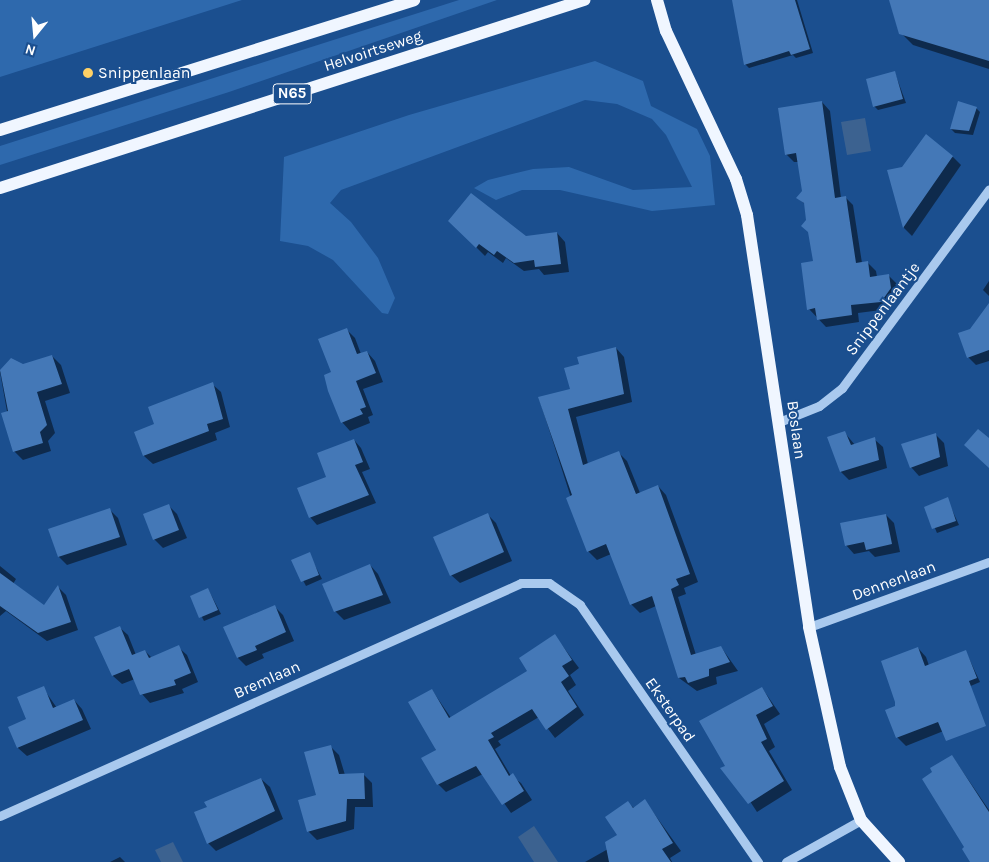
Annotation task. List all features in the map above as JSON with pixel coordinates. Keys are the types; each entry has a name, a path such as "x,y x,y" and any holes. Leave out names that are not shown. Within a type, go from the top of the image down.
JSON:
{"main road":[{"path":"0,130 414,0"},
{"name":"Helvoirtseweg","path":"0,188 584,0"},
{"name":"Boslaan","path":"657,0 670,39 736,179 747,215 809,627 840,767 861,820 899,862"}],"street":[{"name":"Snippenlaantje","path":"779,422 819,406 842,388 989,190"},
{"name":"Dennenlaan","path":"809,627 989,562"},
{"name":"Bremlaan","path":"0,816 521,583 549,583"},
{"name":"Eksterpad","path":"549,583 580,605 758,862"},
{"path":"786,862 861,820"}],"shaded area":[{"path":"0,0 242,0 0,77"},
{"path":"459,0 497,0 229,92 0,165 0,146"},
{"path":"595,61 643,81 651,106 697,129 710,156 715,205 652,211 560,190 522,190 496,200 474,188 488,180 533,169 569,167 633,190 692,187 666,135 652,119 617,104 585,100 341,190 330,203 351,222 378,258 395,298 388,314 382,313 333,260 308,246 280,241 284,157 409,115"},
{"path":"865,118 871,151 847,155 841,122"},
{"path":"534,826 558,862 534,862 518,837"},
{"path":"173,842 183,862 161,862 155,850"}],"building":[{"path":"732,0 795,0 810,49 791,55 789,51 744,65"},
{"path":"889,0 989,0 989,61 899,34"},
{"path":"895,71 903,99 873,107 866,79"},
{"path":"822,101 835,198 846,196 856,263 868,261 870,277 889,274 891,288 881,302 851,305 852,315 817,320 815,308 807,310 801,263 813,261 808,232 801,226 806,220 804,203 796,198 802,191 796,153 785,155 778,108"},
{"path":"958,101 977,107 969,131 950,129"},
{"path":"926,134 953,156 903,228 887,170 902,167"},
{"path":"471,193 526,236 557,232 561,264 535,267 534,260 514,263 497,251 494,255 479,244 476,248 448,221"},
{"path":"989,303 989,350 967,358 958,333 970,329"},
{"path":"347,328 357,354 367,351 376,373 356,381 366,407 360,409 363,414 341,423 328,391 324,375 331,372 318,339"},
{"path":"616,347 624,394 568,409 583,465 619,451 636,494 658,485 690,574 676,579 679,585 671,589 691,655 721,646 730,662 709,669 709,676 688,683 685,677 678,678 652,596 630,605 606,544 587,552 566,498 572,495 538,397 570,389 564,368 579,364 577,357"},
{"path":"52,355 62,384 37,392 47,425 40,432 43,443 13,452 1,413 8,411 0,370 11,358 23,364"},
{"path":"213,382 223,419 207,424 209,431 143,456 134,432 154,424 148,407"},
{"path":"978,429 989,438 989,468 964,445"},
{"path":"845,431 851,445 875,437 879,460 840,472 827,437"},
{"path":"936,433 940,457 910,468 901,444"},
{"path":"354,439 363,462 355,465 369,495 309,518 297,488 326,477 317,453"},
{"path":"948,497 956,521 932,529 924,507"},
{"path":"169,504 179,530 153,540 143,514"},
{"path":"110,508 120,537 58,557 48,529"},
{"path":"488,513 504,552 450,576 433,537"},
{"path":"886,514 892,544 866,550 864,542 845,546 840,523"},
{"path":"310,552 319,575 301,582 291,560"},
{"path":"370,564 383,595 334,612 322,584"},
{"path":"0,573 44,605 58,585 71,622 38,633 0,606"},
{"path":"208,588 218,610 199,618 190,596"},
{"path":"275,605 286,632 255,646 257,650 237,658 223,627"},
{"path":"120,626 132,655 145,650 149,658 179,645 191,673 174,680 176,685 140,695 129,669 112,676 94,637"},
{"path":"555,634 572,660 562,666 569,676 561,682 577,707 546,730 532,709 491,733 494,737 488,740 509,776 513,773 524,791 502,805 476,766 437,785 421,758 436,750 408,702 432,689 449,718 527,671 519,658"},
{"path":"918,647 925,666 966,650 977,678 969,681 986,726 946,741 938,722 896,738 885,710 895,706 895,702 881,661"},
{"path":"44,686 53,708 74,699 83,720 17,748 8,727 26,719 17,697"},
{"path":"762,687 773,706 756,715 767,739 761,742 784,781 748,804 720,768 725,766 699,721"},
{"path":"331,745 339,774 364,773 365,799 347,799 346,821 307,832 298,800 316,795 304,752"},
{"path":"952,755 989,812 989,862 970,862 962,849 964,847 922,779 932,772 930,768"},
{"path":"261,778 275,811 207,844 194,812 207,807 204,802"},
{"path":"645,799 673,843 662,849 671,862 609,862 605,842 617,835 605,817 628,801 633,808"}],"place":[{"name":"Snippenlaan","path":"88,73"}]}
